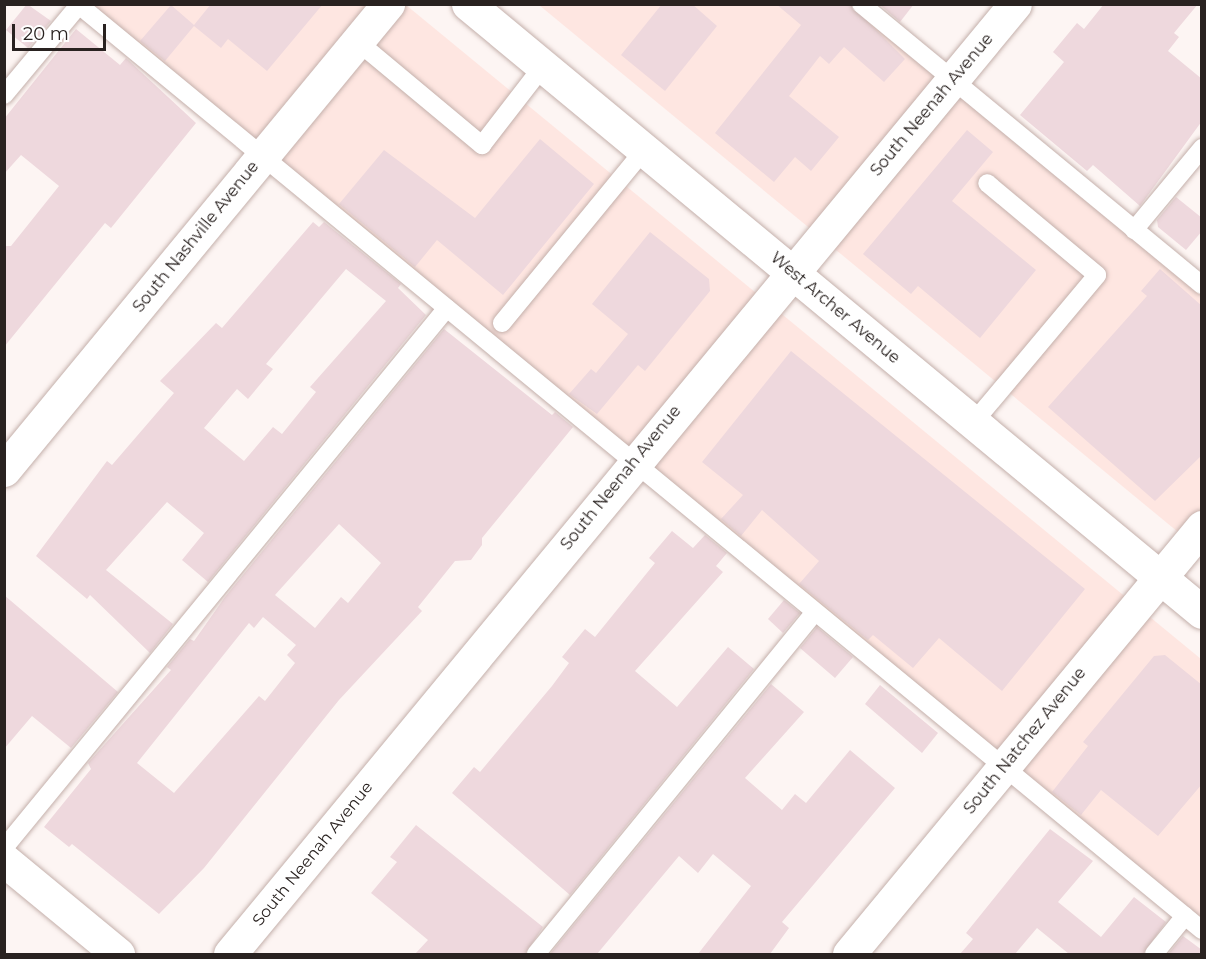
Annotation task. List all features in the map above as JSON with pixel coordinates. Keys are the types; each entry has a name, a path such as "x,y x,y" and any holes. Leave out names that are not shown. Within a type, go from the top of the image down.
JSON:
{"street":[{"name":"South Nashville Avenue","path":"4,470 387,4"},
{"name":"West Archer Avenue","path":"468,4 1202,612"},
{"name":"South Neenah Avenue","path":"230,954 791,272 1015,4"},
{"name":"South Natchez Avenue","path":"849,954 1202,527"},
{"path":"4,860 118,954"}],"lane":[{"path":"4,94 79,4 1202,930"},
{"path":"861,4 1202,285"},
{"path":"357,41 482,145 543,66"},
{"path":"1134,230 1202,148"},
{"path":"502,322 644,150"},
{"path":"973,423 1097,275 987,183"},
{"path":"4,848 447,308"},
{"path":"536,954 815,612"},
{"path":"1154,954 1185,916"}],"shaded area":[{"path":"65,5 406,5 1201,659 1201,939"},
{"path":"539,5 858,5 1201,286 1201,551"}],"building":[{"path":"27,4 51,21 28,48 6,30"},
{"path":"211,4 323,4 267,71 228,39 221,48 194,26 165,61 140,41 171,5 194,25"},
{"path":"662,4 692,4 717,26 665,91 621,55"},
{"path":"776,4 850,4 905,59 884,82 844,47 829,64 820,56 789,96 839,137 811,171 795,157 774,182 715,133 801,25"},
{"path":"879,4 914,4 900,22"},
{"path":"1104,4 1198,4 1174,33 1179,37 1168,51 1202,79 1202,121 1140,206 1093,165 1087,171 1020,115 1064,62 1053,52 1077,23 1084,29"},
{"path":"76,29 120,65 126,58 196,123 111,228 105,223 4,347 4,246 11,246 59,186 21,155 4,174 4,119"},
{"path":"967,130 993,152 952,201 1036,270 980,338 918,286 911,294 863,254"},
{"path":"540,139 594,184 503,295 437,240 415,267 339,204 384,150 475,218"},
{"path":"1176,197 1202,218 1202,231 1186,250 1158,227 1157,220"},
{"path":"313,222 319,227 324,222 401,284 398,288 426,315 208,582 182,560 204,533 167,502 106,570 173,624 150,653 90,595 87,599 36,556 107,461 112,465 174,393 160,381 216,323 222,328","holes":["346,269 386,301 310,387 316,392 282,434 273,427 244,461 204,428 237,389 248,399 273,369 266,364"]},
{"path":"650,232 709,279 710,291 645,371 638,365 597,414 569,394 591,369 596,373 628,334 592,304"},
{"path":"1160,269 1202,306 1202,455 1155,501 1048,407 1147,296 1141,291"},
{"path":"444,329 552,415 555,412 573,427 482,538 482,545 471,560 455,561 418,607 422,611 339,700 204,868 159,914 72,844 69,847 44,827 91,769 88,763 171,670 167,667 190,639 194,641 225,597","holes":["339,524 381,563 348,603 341,597 315,628 275,595","263,617 296,645 287,655 295,663 265,701 259,696 174,793 137,763 249,623 254,628"]},
{"path":"791,351 1085,589 1002,691 939,638 913,668 873,635 868,640 799,584 819,561 762,510 741,536 721,519 743,495 702,462"},
{"path":"672,531 693,548 705,535 727,553 716,566 723,572 635,671 677,707 728,647 754,669 570,895 452,793 474,767 480,772 552,686 569,663 562,657 585,629 595,637 655,563 649,558"},
{"path":"4,595 118,692 71,748 32,716 4,749"},
{"path":"784,600 800,613 783,633 768,619"},
{"path":"817,627 853,657 835,678 800,648"},
{"path":"1165,655 1202,685 1202,784 1158,836 1101,790 1081,815 1052,792 1088,746 1083,742 1154,656"},
{"path":"771,684 804,712 745,778 782,810 795,794 806,803 850,750 895,788 782,922 789,928 770,954 698,954 751,886 713,854 698,873 679,856 597,954 550,954"},
{"path":"880,685 938,733 922,753 865,704"},
{"path":"416,825 543,927 525,954 415,954 428,940 371,893 397,862 390,857"},
{"path":"1050,829 1093,861 1058,902 1101,937 1134,897 1166,922 1143,954 1069,954 1037,928 1015,954 960,954 973,939 966,933"},
{"path":"1183,936 1202,950 1202,954 1168,954"}]}
